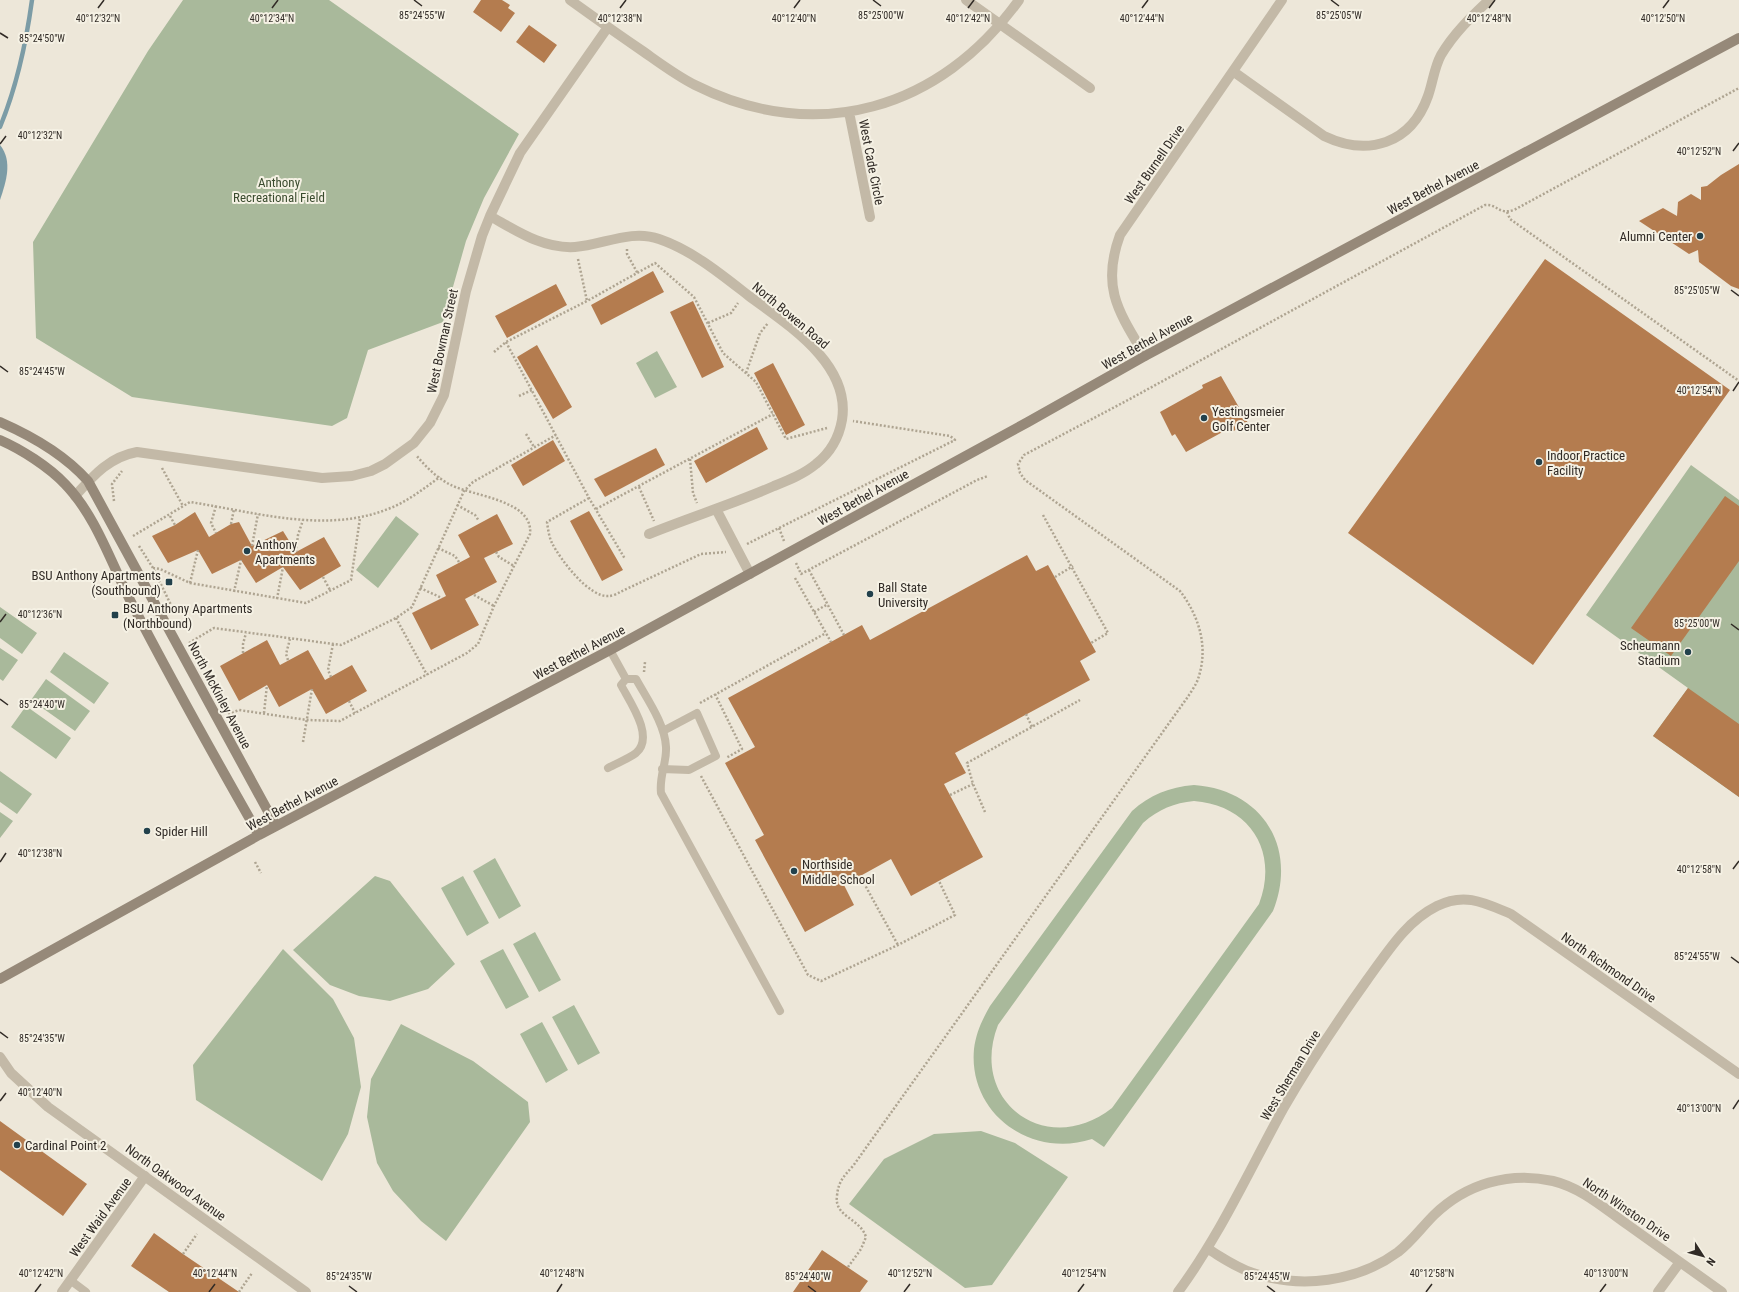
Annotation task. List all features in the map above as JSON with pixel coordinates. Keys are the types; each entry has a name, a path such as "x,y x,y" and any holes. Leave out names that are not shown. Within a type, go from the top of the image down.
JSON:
{"main road":[{"name":"West Bethel Avenue","path":"0,979 259,835 610,650 1028,422 1145,356 1739,38"},
{"name":"North McKinley Avenue","path":"0,422 16,429 53,451 77,469 88,481 276,826"},
{"path":"0,440 34,459 65,483 92,521 122,585 191,717 259,835"}],"street":[{"path":"570,0 608,28 694,85 719,96 770,111 804,114 849,112 869,108 932,82 948,73 971,54 1001,25 1019,0"},
{"path":"966,0 1090,88"},
{"name":"West Burnell Drive","path":"1145,356 1118,310 1111,274 1113,254 1120,234 1234,72 1282,0"},
{"path":"1234,72 1324,136 1339,143 1350,145 1372,146 1381,144 1402,133 1419,116 1428,96 1441,55 1460,28 1489,0"},
{"name":"West Bowman Street","path":"75,496 88,481 108,463 128,454 137,452 322,478 352,476 370,471 385,464 408,447 430,424 444,395 466,290 482,236 520,153 608,28"},
{"name":"West Cade Circle","path":"849,112 870,217"},
{"name":"North Bowen Road","path":"490,216 535,241 575,247 626,237 649,236 660,239 698,259 774,315 818,353 836,379 843,398 841,423 838,436 821,460 809,470 753,496 654,532"},
{"path":"716,509 750,574"},
{"name":"North Richmond Drive","path":"1455,900 1469,899 1480,901 1511,914 1739,1074"},
{"name":"West Sherman Drive","path":"1178,1292 1208,1248 1283,1110 1312,1061 1343,1014 1404,931 1424,914 1437,906 1455,900"},
{"name":"North Oakwood Avenue","path":"0,1057 11,1073 43,1102 306,1292"},
{"name":"West Waid Avenue","path":"62,1292 145,1176"},
{"name":"North Winston Drive","path":"1208,1248 1239,1267 1271,1278 1306,1282 1342,1277 1362,1271 1396,1252 1416,1236 1443,1207 1462,1193 1492,1181 1524,1178 1553,1181 1577,1190 1722,1292"},
{"path":"1658,1292 1680,1262"}],"lane":[{"path":"610,650 626,679"},
{"path":"626,679 636,679 663,731 666,748 659,781 661,793 780,1011"},
{"path":"608,768 636,752 644,742 644,730 621,685 626,679"},
{"path":"662,769 689,770 716,756 697,713 663,731"},
{"path":"70,1280 86,1292"}],"path":[{"path":"848,1267 861,1249 866,1237 863,1229 838,1209 836,1196 841,1179 853,1166 1187,698 1198,679 1202,657 1202,636 1195,615 1180,591 1025,480 1020,473 1018,464 1024,455 1128,400 1485,205 1489,205 1501,211 1507,212 1739,88"},
{"path":"1507,212 1510,219 1739,381"},
{"path":"626,237 627,254 638,274"},
{"path":"575,247 588,301"},
{"path":"494,352 506,342 588,301 655,263 694,297 723,353 756,382 786,439 851,421 950,436 955,440 737,548 701,554 609,596 599,595 587,588 580,581 552,543 547,522 589,498"},
{"path":"708,323 731,313 746,294"},
{"path":"746,373 760,334 774,315"},
{"path":"506,342 589,498 625,559"},
{"path":"519,396 532,390"},
{"path":"596,509 639,488 773,414"},
{"path":"526,434 534,448"},
{"path":"185,646 214,628 290,640 341,645 396,618 412,607 464,491 473,482 556,435"},
{"path":"229,721 225,715 239,710 307,720 340,721 427,675 473,649 478,644 494,606 530,534 531,529 516,508 506,503 452,486 440,477 408,447"},
{"path":"690,459 693,493 701,515"},
{"path":"167,467 160,466 183,506"},
{"path":"115,502 112,484 123,470 128,467"},
{"path":"801,574 977,480 988,476"},
{"path":"133,536 170,516 190,502 303,520 325,521 360,518 389,509 407,500 440,477"},
{"path":"639,488 654,532"},
{"path":"457,505 475,515 478,521"},
{"path":"216,506 211,524 216,533"},
{"path":"231,524 234,509"},
{"path":"252,546 258,514"},
{"path":"1044,515 1108,633 1091,643"},
{"path":"170,516 175,525"},
{"path":"153,568 160,569 190,584 306,603 351,580 360,518"},
{"path":"296,552 298,535 303,520"},
{"path":"129,529 153,568 173,609"},
{"path":"438,548 455,556 458,562"},
{"path":"190,584 198,550"},
{"path":"496,552 499,557 514,566"},
{"path":"234,592 241,560"},
{"path":"1055,577 1073,566"},
{"path":"277,599 283,567"},
{"path":"810,570 844,635"},
{"path":"324,577 330,590"},
{"path":"795,578 831,642"},
{"path":"420,588 442,598"},
{"path":"474,595 494,606"},
{"path":"814,612 828,604"},
{"path":"396,618 427,675"},
{"path":"243,653 246,633"},
{"path":"697,705 826,634"},
{"path":"288,660 286,654 290,640"},
{"path":"331,677 328,670 333,644"},
{"path":"644,672 645,662"},
{"path":"264,713 267,685"},
{"path":"303,742 312,689"},
{"path":"715,694 742,749 724,759"},
{"path":"985,812 973,784 967,764 1080,700"},
{"path":"349,701 355,713"},
{"path":"1026,714 1032,727"},
{"path":"706,770 700,774 808,974 821,981 898,945 955,915 939,881"},
{"path":"950,795 973,784"},
{"path":"255,862 260,873"},
{"path":"860,876 898,945"},
{"path":"183,1254 197,1234"},
{"path":"239,1292 252,1273"}],"green space":[{"name":"Anthony Recreational Field","path":"183,0 329,0 519,134 484,198 466,241 443,322 368,350 347,418 332,426 132,397 36,338 33,242 148,51"},
{"path":"657,351 677,387 655,398 636,363"},
{"name":"Scheumann Stadium","path":"1691,465 1739,500 1739,797 1653,736 1688,688 1586,615"},
{"path":"396,516 419,534 378,588 356,570"},
{"path":"0,607 37,633 22,654 0,638"},
{"path":"0,648 18,660 3,681 0,679"},
{"path":"64,652 109,683 94,704 50,672"},
{"path":"46,679 90,711 75,731 31,700"},
{"path":"26,706 71,738 56,759 11,727"},
{"path":"0,771 32,794 17,814 0,802"},
{"path":"1194,785 1218,789 1239,798 1256,810 1269,826 1277,845 1281,865 1280,888 1273,911 1104,1147 1092,1139 1069,1144 1047,1143 1027,1136 1008,1126 993,1111 981,1093 975,1072 974,1049 976,1038 982,1022 990,1006 1132,811 1153,796 1168,790","holes":["1194,801 1214,804 1231,811 1255,834 1262,850 1265,867 1264,885 1259,904 1112,1108 1087,1122 1063,1127 1039,1124 1019,1114 1004,1099 994,1078 992,1053 998,1025 1143,823 1161,810 1180,803"]},
{"path":"0,812 13,821 0,838"},
{"path":"495,858 521,906 499,919 473,871"},
{"path":"375,876 390,881 455,964 428,989 390,1001 359,996 330,985 293,950"},
{"path":"463,876 489,923 467,936 441,888"},
{"path":"535,932 561,980 539,992 513,944"},
{"path":"283,949 333,999 354,1038 361,1087 348,1134 322,1181 196,1100 193,1065"},
{"path":"503,949 529,997 506,1009 480,961"},
{"path":"574,1005 600,1053 578,1065 552,1017"},
{"path":"542,1022 568,1070 546,1083 520,1034"},
{"path":"401,1024 473,1061 528,1102 530,1122 446,1241 421,1221 393,1191 377,1163 367,1117 371,1079"},
{"path":"981,1131 1015,1143 1068,1177 992,1285 965,1288 849,1204 884,1159 934,1134"}],"water":[{"path":"0,145 6,158 7,172 0,200"}],"building":[{"path":"481,0 502,0 510,5 508,8 515,13 501,32 473,12"},
{"path":"529,25 557,45 544,63 516,42"},
{"name":"Alumni Center","path":"1739,164 1739,289 1731,286 1699,262 1698,250 1689,254 1639,221 1663,208 1677,216 1678,202 1691,194 1701,200 1701,187 1707,186"},
{"name":"Indoor Practice Facility","path":"1545,259 1730,390 1533,665 1348,533"},
{"path":"653,271 664,292 601,325 591,305"},
{"path":"556,284 567,305 507,338 495,316"},
{"path":"693,301 724,367 702,378 670,312"},
{"path":"537,345 572,407 553,419 517,357"},
{"path":"773,363 805,425 786,435 754,373"},
{"name":"Yestingsmeier Golf Center","path":"1221,376 1248,423 1230,433 1228,429 1186,452 1175,434 1172,436 1160,412 1203,388 1202,385"},
{"path":"757,427 768,449 706,483 694,461"},
{"path":"553,440 565,461 523,486 511,465"},
{"path":"656,448 665,465 605,497 594,479"},
{"name":"Scheumann Stadium","path":"1725,496 1739,506 1739,561 1671,656 1631,628"},
{"path":"589,511 623,570 602,581 570,521"},
{"name":"Anthony Apartments","path":"195,512 209,537 231,524 239,522 252,546 283,531 296,552 324,537 341,566 300,590 283,567 256,583 241,560 212,574 198,550 168,563 152,536 175,525"},
{"path":"497,514 513,544 484,558 497,582 465,599 479,625 431,650 412,613 446,596 436,575 470,557 458,535"},
{"name":"Northside Middle School","path":"1027,555 1036,571 1048,565 1096,652 1080,661 1090,680 955,753 966,773 944,784 983,857 911,896 891,859 844,885 854,905 805,932 755,840 764,835 725,763 755,747 728,698 862,625 870,640"},
{"path":"267,640 280,665 308,650 325,680 352,665 367,691 326,714 312,689 279,707 267,685 239,701 220,666"},
{"name":"Scheumann Stadium","path":"1688,688 1739,724 1739,797 1653,736"},
{"name":"Cardinal Point 2","path":"0,1121 87,1184 63,1216 0,1170"},
{"path":"154,1233 239,1292 169,1292 131,1266"},
{"path":"822,1250 868,1281 860,1292 793,1292"}],"waterway":[{"path":"0,127 20,65 32,0"}],"place":[{"name":"Alumni Center","path":"1700,236"},
{"name":"Yestingsmeier Golf Center","path":"1204,418"},
{"name":"Indoor Practice Facility","path":"1539,462"},
{"name":"Anthony Apartments","path":"247,551"},
{"name":"BSU Anthony Apartments (Southbound)","path":"169,582"},
{"name":"Ball State University","path":"870,594"},
{"name":"BSU Anthony Apartments (Northbound)","path":"115,615"},
{"name":"Scheumann Stadium","path":"1688,652"},
{"name":"Spider Hill","path":"147,831"},
{"name":"Northside Middle School","path":"794,871"},
{"name":"Cardinal Point 2","path":"17,1145"}]}
